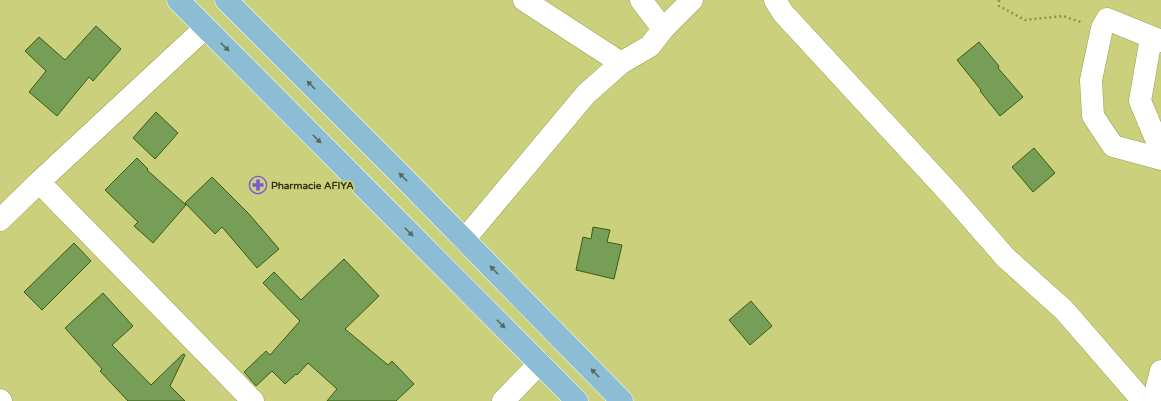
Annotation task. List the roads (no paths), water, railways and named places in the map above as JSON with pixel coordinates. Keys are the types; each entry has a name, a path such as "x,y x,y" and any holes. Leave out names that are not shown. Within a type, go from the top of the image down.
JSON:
{"main road":[{"path":"178,0 577,401"},
{"path":"226,0 622,401"}],"street":[{"path":"524,0 621,63"},
{"path":"640,0 664,29"},
{"path":"464,240 586,94 621,63 650,46 692,0"},
{"path":"774,0 783,14 951,195 1005,257 1064,310 1143,401"},
{"path":"1161,151 1140,101 1156,39 1107,19 1102,28 1091,80 1093,116 1113,146 1161,159"},
{"path":"0,220 39,182 206,28"},
{"path":"39,182 253,401"},
{"path":"503,401 540,363"},
{"path":"1156,401 1157,386 1161,371"}],"place":[{"name":"Pharmacie AFIYA","path":"258,185"}]}
